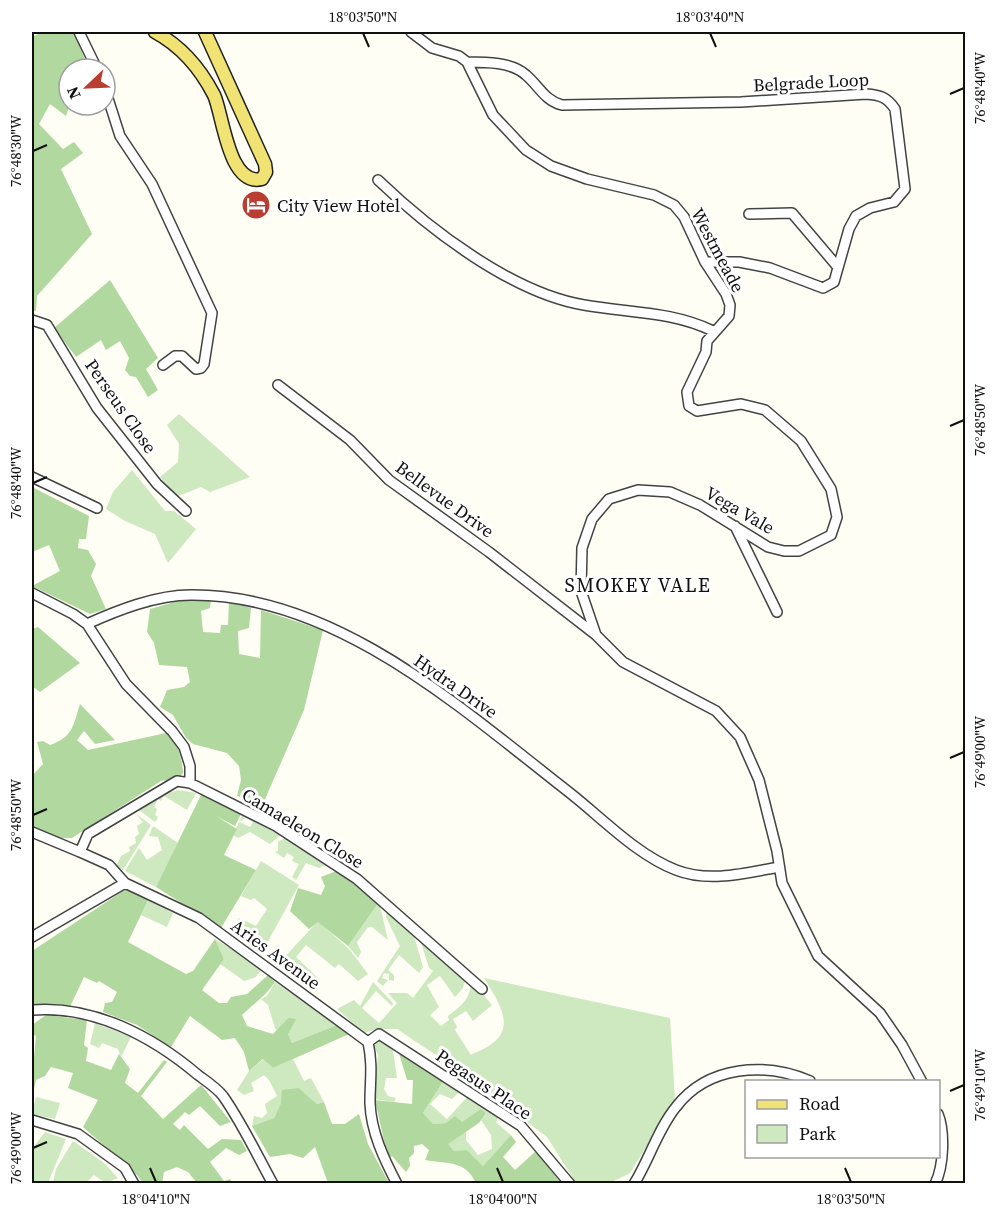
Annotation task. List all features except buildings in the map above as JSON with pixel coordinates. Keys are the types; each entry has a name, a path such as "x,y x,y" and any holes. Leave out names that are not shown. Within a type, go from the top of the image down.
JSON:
{"main road":[{"path":"155,32 175,43 192,60 214,95 226,144 247,178 255,181 262,179 266,172 265,164 205,32"}],"street":[{"path":"79,32 92,57"},
{"path":"411,32 432,48 459,56 468,62"},
{"name":"Westmeade","path":"468,62 493,115 526,150 551,166 654,195 674,206 684,217 705,262 726,294 730,305 729,316 714,331"},
{"name":"Belgrade Loop","path":"468,62 486,62 514,68 526,75 548,99 561,105 741,102 866,94 885,97 895,109 905,189 894,202 870,208 856,216 849,229 834,282 823,288 770,268 739,262 705,262"},
{"path":"114,117 120,136 152,184 212,313 204,364 201,368 196,369 182,356 175,356 163,364"},
{"path":"378,180 443,236 492,268 524,284 563,300 674,316 714,331"},
{"path":"749,214 792,213 837,266"},
{"name":"Perseus Close","path":"32,320 47,325 98,408 157,484 186,511"},
{"name":"Vega Vale","path":"596,635 581,591 582,548 592,519 609,498 638,490 670,492 700,505 768,547 784,551 799,551 831,535 837,517 831,489 801,441 765,410 741,404 697,411 689,406 687,392 706,352 706,341 714,331"},
{"name":"Bellevue Drive","path":"278,385 350,440 389,480 489,552 596,635 623,662 716,711 740,737 759,780 782,883 818,956 880,1013 902,1045 921,1080"},
{"path":"32,477 97,508"},
{"path":"735,526 777,612"},
{"path":"32,593 73,614 87,624 126,684 172,731 184,747 190,766 189,783 177,781 88,834 80,852"},
{"name":"Hydra Drive","path":"87,624 148,602 189,595 222,596 296,613 339,631 392,661 482,724 645,852 676,870 713,876 736,875 779,867"},
{"name":"Camaeleon Close","path":"189,783 276,826 357,879 482,989"},
{"path":"32,832 109,865 125,883 32,937"},
{"name":"Aries Avenue","path":"125,883 199,918 368,1042"},
{"path":"32,1010 46,1009 89,1014 134,1032 176,1056 222,1095 273,1184"},
{"name":"Pegasus Place","path":"368,1042 378,1034 521,1126 570,1184"},
{"path":"368,1042 373,1066 370,1105 380,1152 397,1184"},
{"path":"634,1184 676,1107 698,1087 735,1071 756,1068 788,1072 808,1080"},
{"path":"935,1184 939,1175 942,1124 940,1117"},
{"path":"32,1120 78,1134 125,1168 134,1184"}],"green space":[{"path":"42,32 74,32 84,57 57,57 57,109 50,104 39,124 63,149 74,142 83,153 61,169 92,234 37,296 36,311 32,310 32,37"},
{"path":"110,280 158,358 146,369 158,390 148,397 136,377 130,376 125,370 129,358 120,341 106,350 101,340 76,357 54,328"},
{"path":"179,414 250,477 210,492 201,487 176,497 160,477 178,462 179,444 167,425"},
{"path":"132,470 165,511 174,511 196,529 168,563 155,534 125,521 106,509 113,492"},
{"path":"32,487 89,516 86,539 79,539 78,548 88,550 96,564 91,576 106,609 90,614 32,586 60,571 49,545 32,552"},
{"path":"185,599 211,600 210,608 201,611 203,632 220,633 221,625 228,625 229,602 251,608 249,628 238,631 239,654 260,658 261,610 323,630 304,710 262,806 237,796 241,780 239,766 227,753 193,744 186,738 173,715 160,707 167,690 184,687 190,682 187,667 159,665 154,643 147,632 150,609"},
{"path":"38,627 80,663 40,692 32,686 32,629"},
{"path":"80,704 115,740 95,744 84,731 77,740 88,750 166,733 172,734 182,762 183,773 178,778 161,781 72,838 55,838 32,826 32,776 43,764 37,742 43,741 50,745 68,734 76,719"},
{"path":"178,790 196,793 187,810 164,796 161,801 158,799 154,807 157,809 155,815 158,817 155,822 139,810 164,794"},
{"path":"202,793 242,812 235,826 216,816 237,829 224,855 256,870 221,928 156,887"},
{"path":"135,813 151,825 123,870 116,866 121,856 130,851 129,847 136,843 135,837 139,834 137,826 143,822"},
{"path":"243,813 282,834 270,844 250,832 238,838 233,835 239,822 250,827 253,822 245,817 242,821 240,820"},
{"path":"153,826 178,843 156,887 125,871 139,848 147,860 162,850 158,837 149,836"},
{"path":"286,837 329,864 319,868 306,863 296,880 292,877 299,864 292,861 294,857 287,853 284,858 275,852 278,851 278,842"},
{"path":"261,861 299,885 261,954 230,932 239,918 256,926 267,909 254,898 251,900 241,896"},
{"path":"339,870 379,902 348,946 318,922 309,929 290,911 298,888 321,895 325,886 321,877"},
{"path":"129,887 149,898 128,942 186,974 193,971 215,939 224,959 202,990 219,1003 227,1003 231,997 247,994 268,975 275,982 242,1015 247,1026 273,1034 288,1018 296,1019 288,1034 292,1043 339,1024 349,1034 273,1068 263,1059 249,1071 244,1052 235,1038 222,1040 190,1016 171,1047 137,1025 103,1012 105,1003 112,1002 117,992 99,981 97,983 84,977 69,1009 32,1005 32,951"},
{"path":"148,900 173,913 167,927 141,915"},
{"path":"379,902 388,940 372,927 368,927 357,942 361,952 358,958 348,946"},
{"path":"387,907 412,929 423,967 419,973 399,955 388,970 394,975 394,981 389,980 389,974 384,973 382,978 388,980 383,986 377,981 400,946 386,917"},
{"path":"318,921 350,950 368,974 358,981 339,964 335,968 306,945 296,957 317,977 311,986 281,961"},
{"path":"419,936 466,977 463,988 455,997 440,976 427,985 439,1007 430,1015 441,1026 449,1020 448,1016 465,1001 471,987 471,980 492,1005 473,1021 466,1011 453,1019 457,1027 455,1030 471,1055 493,1043 500,1036 503,1028 502,1011 484,978 670,1018 675,1100 630,1173 610,1183 576,1183 547,1137 454,1067 397,1029 377,1029 364,1033 337,1009 354,1000 360,1006 373,982 393,1003 392,1006 376,991 362,1008 379,1023 397,1003 388,993 407,993 413,998 433,971 429,968"},
{"path":"215,939 262,968 256,977 244,981 220,964 224,959"},
{"path":"275,982 339,1024 292,1043 288,1034 288,1018 276,1031 268,1005 261,999 267,996"},
{"path":"46,1015 87,1020 84,1045 88,1048 86,1061 111,1070 119,1054 130,1069 125,1083 138,1093 164,1060 167,1062 141,1096 163,1119 201,1085 231,1122 220,1126 200,1106 189,1115 185,1112 173,1124 180,1130 184,1125 208,1149 222,1139 241,1140 247,1151 239,1155 226,1148 210,1162 224,1181 230,1179 233,1183 197,1183 188,1172 177,1167 164,1172 162,1183 143,1183 83,1127 98,1100 68,1088 73,1073 51,1067 45,1076 36,1080 32,1098 32,1056 34,1056 36,1036 32,1034 32,1025"},
{"path":"95,1023 131,1037 121,1057 118,1049 102,1043 99,1048 90,1044"},
{"path":"379,1038 392,1045 397,1078 386,1078 384,1089 388,1096 396,1098 394,1102 374,1099 378,1055 372,1041"},
{"path":"398,1050 444,1080 423,1113 433,1124 446,1123 455,1116 462,1122 481,1109 486,1113 479,1123 448,1144 454,1151 467,1150 483,1166 511,1135 516,1142 503,1157 515,1170 536,1151 561,1183 476,1183 467,1170 455,1164 425,1160 429,1150 422,1144 414,1146 414,1153 409,1158 410,1166 406,1172 392,1156 388,1159 375,1100 412,1104 413,1080 407,1080"},
{"path":"264,1059 273,1068 293,1059 304,1081 311,1078 324,1102 317,1104 299,1088 281,1103 274,1118 252,1126 254,1116 262,1118 267,1113 265,1104 277,1096 264,1075 251,1083 254,1091 244,1095 237,1090 249,1071"},
{"path":"444,1080 461,1090 452,1099 440,1094 430,1104 447,1119 469,1095 499,1116 496,1122 511,1135 483,1166 467,1150 454,1152 447,1144 466,1130 466,1140 478,1155 492,1149 491,1135 481,1120 486,1113 481,1110 462,1122 433,1124 423,1113"},
{"path":"299,1088 317,1104 324,1102 332,1124 345,1124 359,1114 368,1144 389,1183 328,1183 315,1147 303,1158 290,1154 270,1157 252,1126 274,1118 281,1103 282,1090"},
{"path":"36,1097 60,1103 55,1119 32,1114"},
{"path":"45,1132 66,1139 48,1183 32,1184 32,1149"},
{"path":"73,1141 103,1162 118,1178 106,1183 94,1175 86,1183 53,1183 56,1169"}],"place":[{"name":"City View Hotel","path":"256,205"}],"district":[{"name":"SMOKEY VALE","path":"638,585"}]}
